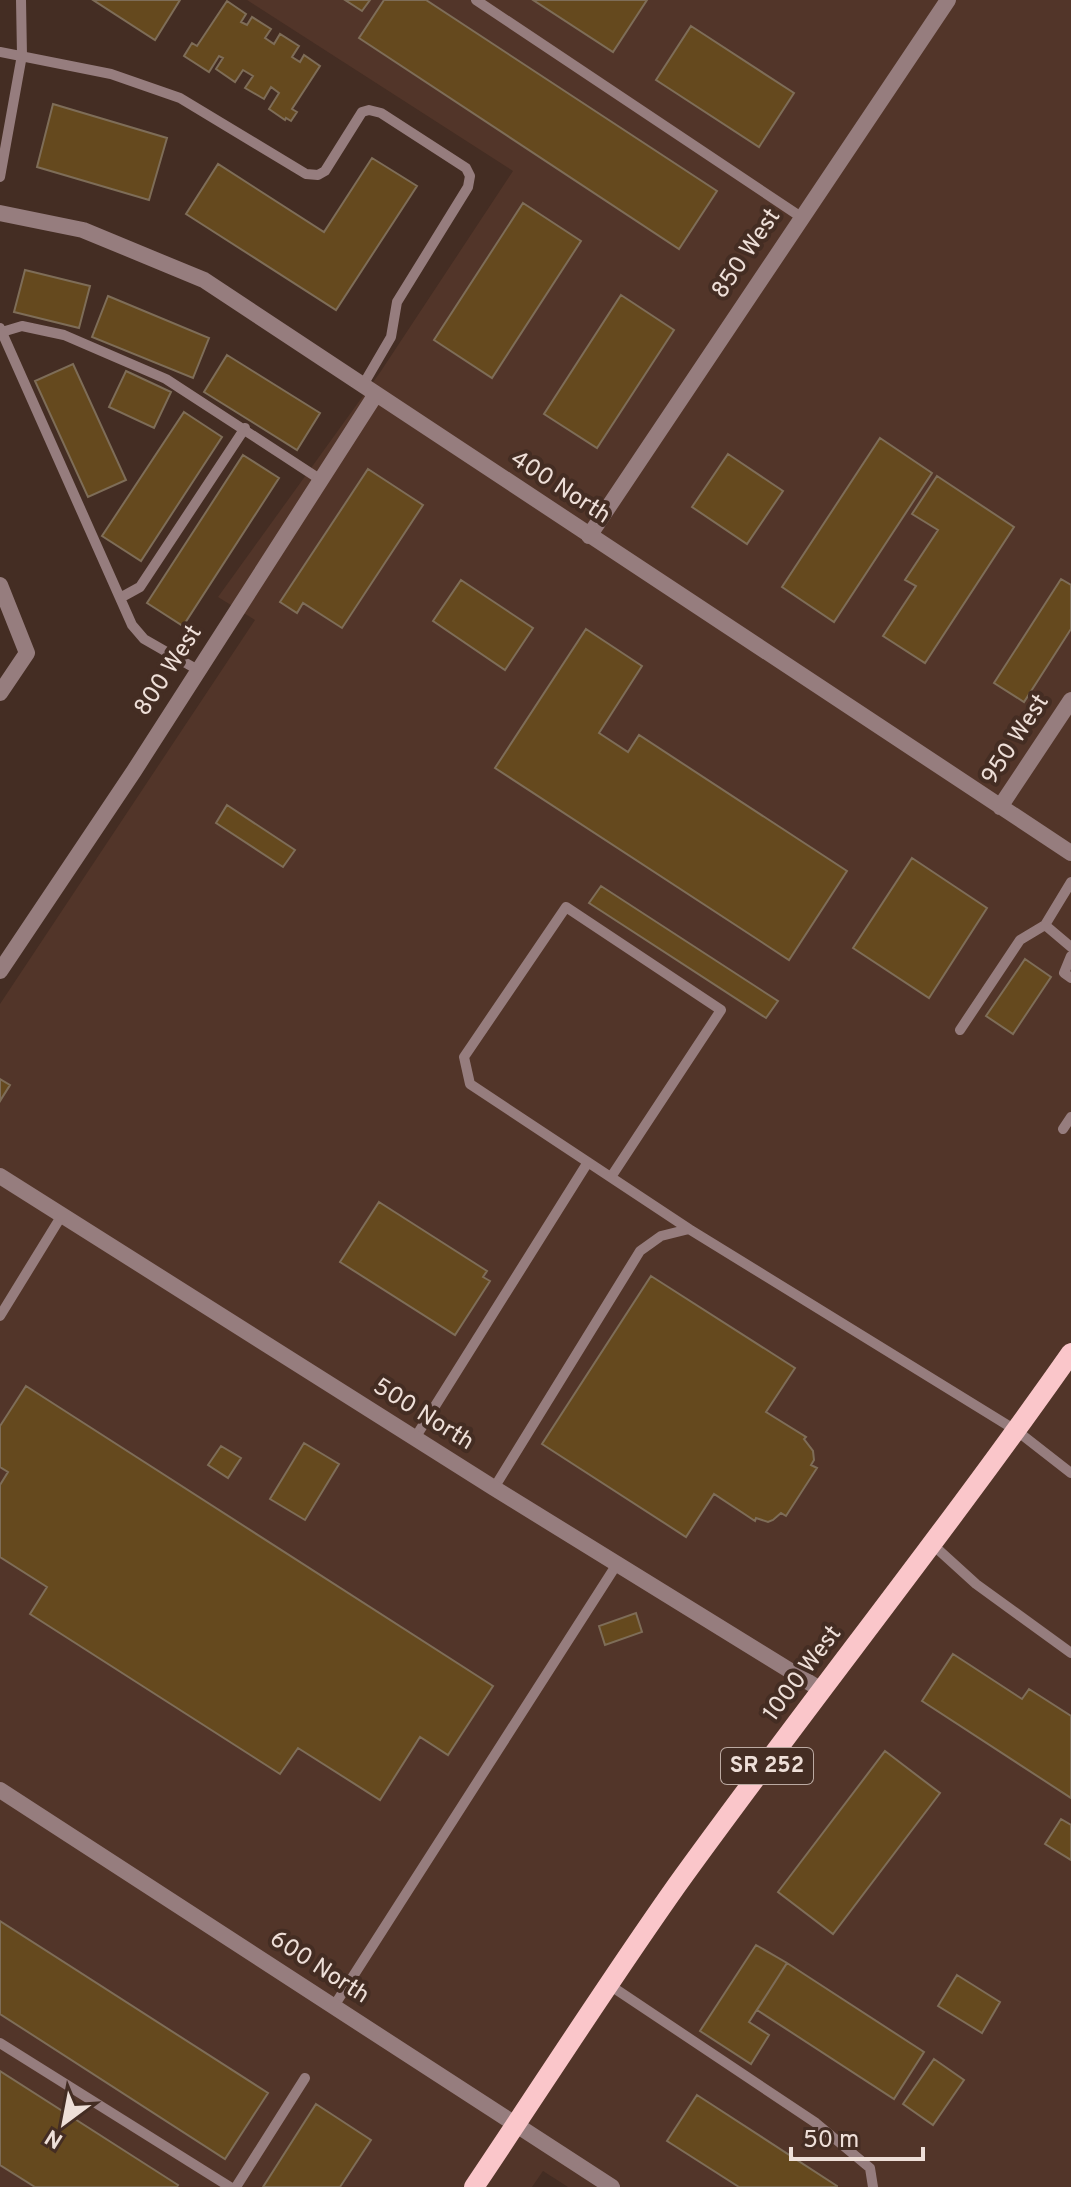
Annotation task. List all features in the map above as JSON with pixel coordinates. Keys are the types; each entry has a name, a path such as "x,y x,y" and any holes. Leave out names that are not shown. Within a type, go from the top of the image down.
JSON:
{"main road":[{"name":"1000 West","path":"474,2187 680,1881 1017,1431 1071,1353"}],"street":[{"name":"850 West","path":"589,536 948,0"},
{"name":"400 North","path":"0,213 83,230 204,280 1071,853"},
{"name":"800 West","path":"0,971 321,480 370,390"},
{"path":"0,585 27,653 0,693"},
{"name":"950 West","path":"1000,807 1071,700"},
{"name":"500 North","path":"0,1176 494,1488 823,1691"},
{"name":"600 North","path":"0,1790 612,2187"}],"lane":[{"path":"0,177 22,55 21,0"},
{"path":"476,0 801,217"},
{"path":"0,52 111,74 180,98 306,174 318,175 325,171 362,112 369,110 381,113 466,168 470,176 468,187 397,302 391,337 370,390"},
{"path":"198,670 144,639 132,625 1,330 22,326 64,335 166,379 321,480"},
{"path":"120,598 140,587 245,428"},
{"path":"960,1030 1020,940 1045,925 1071,882"},
{"path":"611,1177 721,1010 566,907 464,1057 470,1084 689,1229 1017,1431 1071,1473"},
{"path":"1045,925 1071,947"},
{"path":"1071,956 1064,973 1071,978"},
{"path":"1063,1129 1071,1117"},
{"path":"415,1438 588,1162"},
{"path":"0,1316 62,1215"},
{"path":"494,1488 640,1251 661,1236 689,1229"},
{"path":"932,1544 976,1584 1071,1653"},
{"path":"334,2006 617,1564"},
{"path":"608,1984 816,2123 870,2168 873,2187"},
{"path":"0,2043 230,2187"},
{"path":"236,2187 305,2078"}],"shaded area":[{"path":"247,0 1071,0 1071,2187 568,2187 543,2171 532,2187 0,2187 0,1004 255,620 218,597 381,371 513,171"}],"building":[{"path":"93,0 180,0 155,40"},
{"path":"345,0 370,0 362,11"},
{"path":"384,0 426,0 717,191 679,249 359,38"},
{"path":"533,0 647,0 613,52"},
{"path":"227,1 246,14 241,22 247,25 252,17 271,29 265,38 274,44 280,34 299,46 292,57 300,62 304,55 320,66 292,109 297,112 291,121 269,109 279,93 271,87 264,99 245,88 253,76 243,70 235,82 216,69 223,58 219,56 209,72 184,56 192,43 197,46"},
{"path":"691,26 794,93 759,147 656,80"},
{"path":"53,104 167,138 149,200 37,167"},
{"path":"372,158 417,186 336,310 186,214 218,164 324,232"},
{"path":"523,203 581,241 492,378 434,340"},
{"path":"25,270 90,286 79,328 14,312"},
{"path":"621,295 674,330 597,448 544,414"},
{"path":"108,296 209,338 193,378 92,337"},
{"path":"227,355 320,413 297,450 204,392"},
{"path":"73,364 126,480 88,497 35,381"},
{"path":"126,371 171,392 154,428 109,407"},
{"path":"184,412 222,437 141,561 102,536"},
{"path":"880,438 932,473 834,622 782,587"},
{"path":"728,454 783,491 747,544 692,507"},
{"path":"243,455 279,478 183,626 147,603"},
{"path":"368,469 423,505 342,628 303,603 297,613 280,602"},
{"path":"937,476 1014,527 925,663 883,636 916,586 905,580 938,530 912,514"},
{"path":"1061,579 1071,585 1071,629 1024,702 994,683"},
{"path":"461,580 533,628 505,670 433,621"},
{"path":"586,629 642,666 599,733 628,752 639,735 847,871 789,960 495,768"},
{"path":"227,805 295,850 283,867 216,823"},
{"path":"912,858 987,908 929,998 853,948"},
{"path":"601,886 778,1001 766,1018 589,903"},
{"path":"1025,959 1051,977 1013,1034 986,1016"},
{"path":"0,1079 10,1085 0,1101"},
{"path":"379,1202 487,1271 483,1277 490,1281 455,1335 340,1262"},
{"path":"651,1276 795,1368 766,1412 806,1437 804,1439 813,1451 811,1465 817,1468 786,1516 781,1513 768,1522 756,1518 755,1521 714,1494 686,1537 542,1444"},
{"path":"26,1386 493,1686 448,1755 420,1737 380,1800 298,1748 280,1774 30,1614 47,1587 0,1557 0,1485 8,1472 0,1467 0,1426"},
{"path":"304,1443 339,1464 305,1520 270,1499"},
{"path":"221,1446 241,1458 228,1478 208,1465"},
{"path":"636,1613 642,1632 605,1645 599,1626"},
{"path":"953,1654 1022,1699 1029,1689 1071,1716 1071,1798 922,1701"},
{"path":"885,1751 940,1793 833,1934 778,1892"},
{"path":"1061,1819 1071,1825 1071,1860 1045,1844"},
{"path":"0,1921 268,2093 225,2159 0,2014"},
{"path":"756,1945 787,1963 749,2022 769,2035 751,2064 700,2031"},
{"path":"787,1963 924,2052 894,2099 757,2010"},
{"path":"957,1975 1000,2002 982,2033 938,2006"},
{"path":"934,2059 964,2080 933,2125 903,2104"},
{"path":"0,2071 177,2187 35,2187 0,2165"},
{"path":"697,2095 837,2187 739,2187 667,2141"},
{"path":"316,2104 371,2140 340,2187 263,2187"}]}
